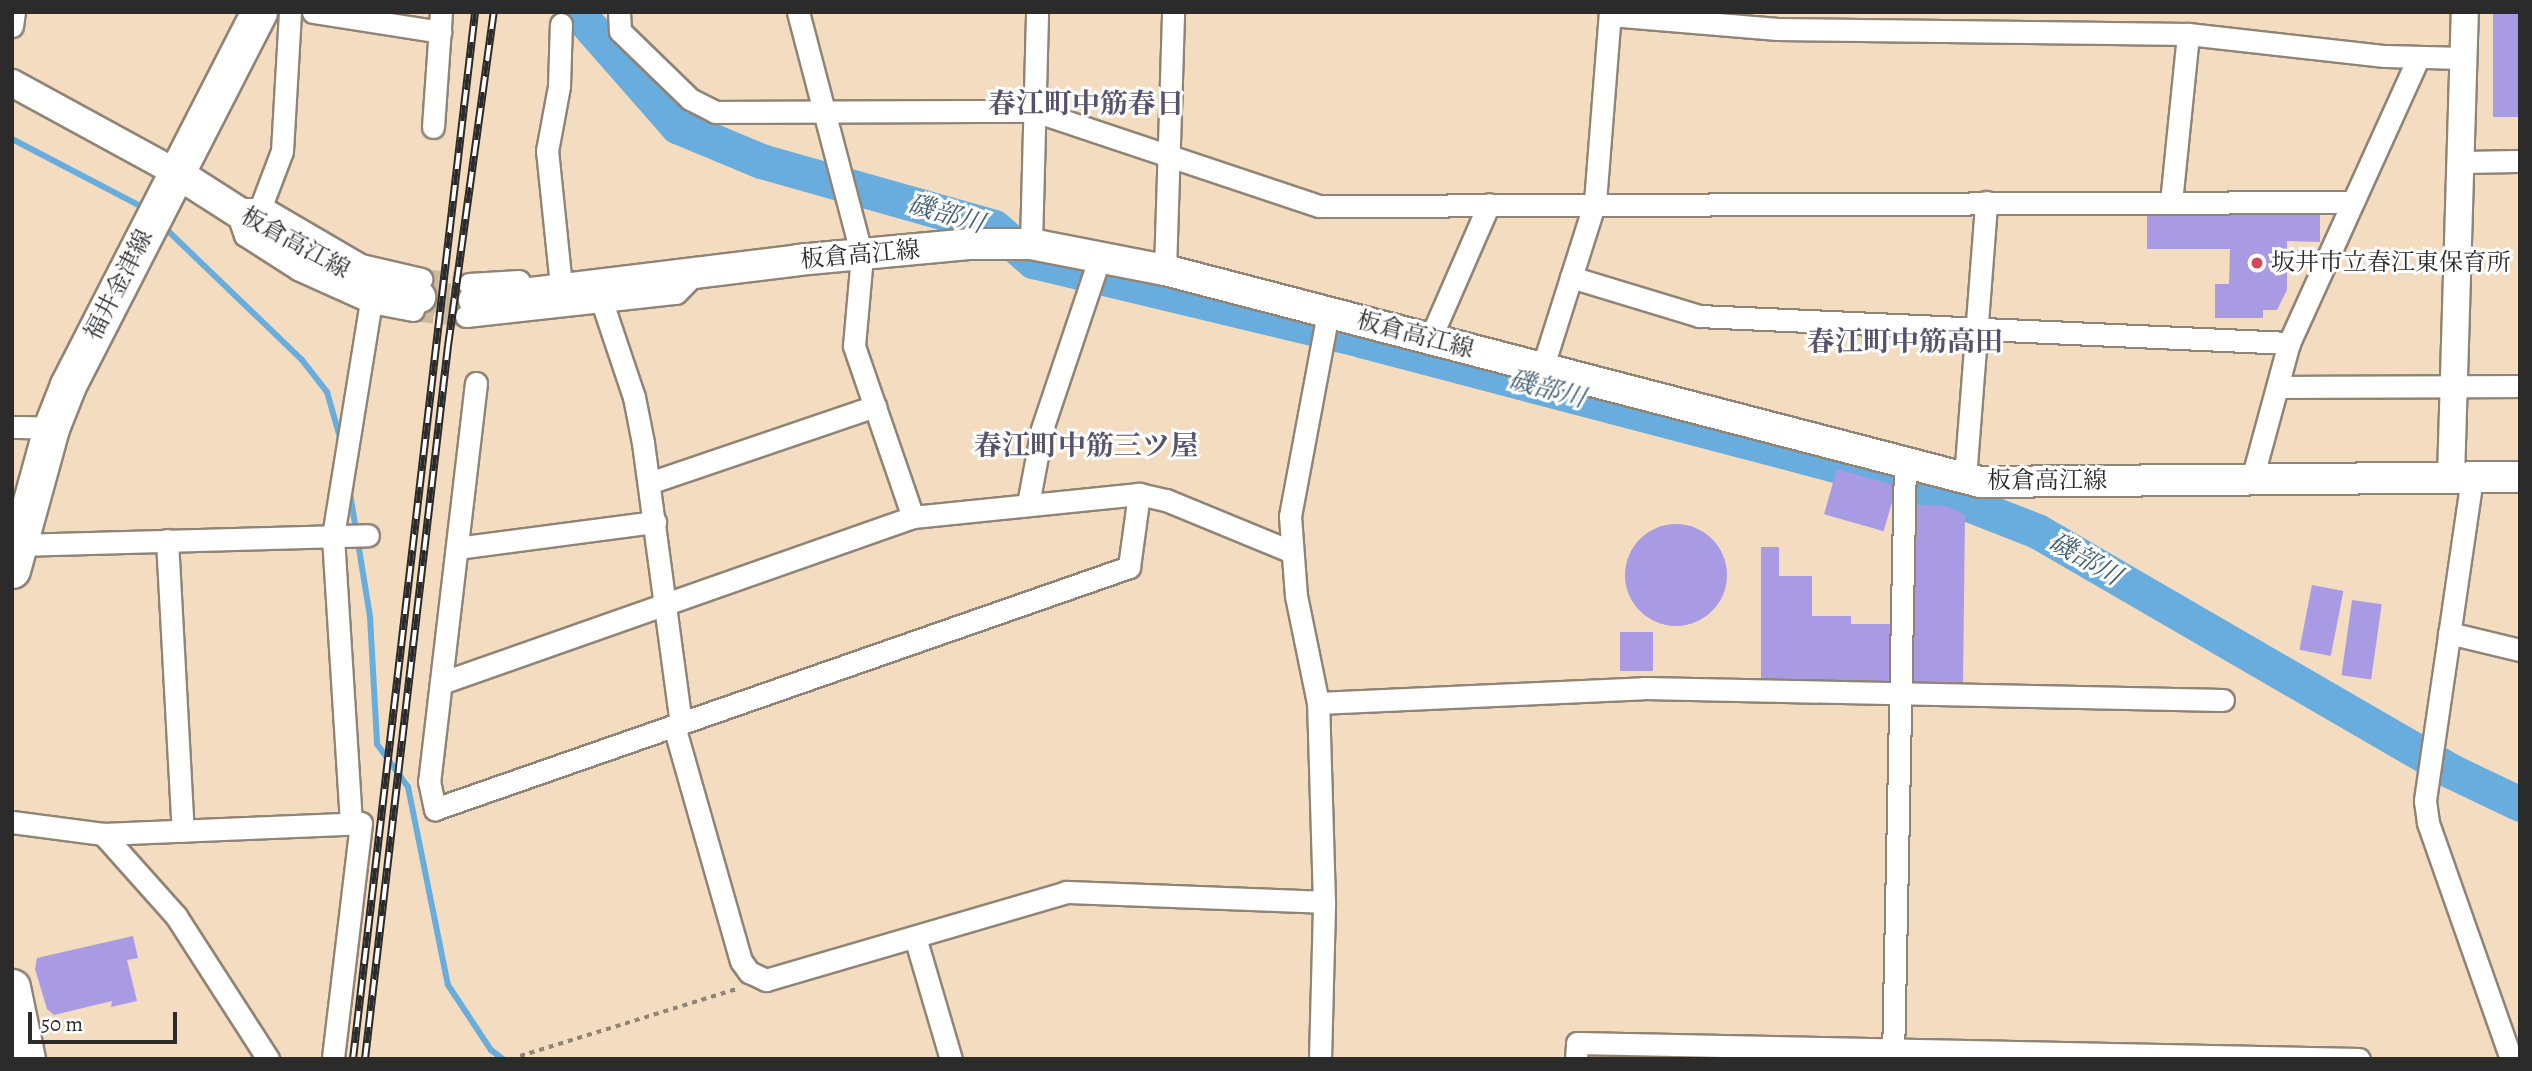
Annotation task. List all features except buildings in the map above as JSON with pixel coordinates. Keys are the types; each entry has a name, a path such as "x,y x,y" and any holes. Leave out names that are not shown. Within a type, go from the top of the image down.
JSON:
{"main road":[{"name":"福井金津線","path":"16,557 51,428 75,369 259,12"},
{"name":"板倉高江線","path":"177,173 248,209 334,268 418,295"},
{"name":"板倉高江線","path":"470,300 971,244 1031,244 1101,254 1165,270 1980,482 2520,477"},
{"path":"12,987 27,1059"}],"street":[{"path":"12,26 13,12"},
{"path":"290,12 282,151 248,209 245,235 327,286 371,302 418,295"},
{"path":"313,12 440,22 433,127"},
{"path":"619,12 620,31 690,99 715,111 825,108 1035,111 1319,206 1595,202 2351,202"},
{"path":"798,12 862,256 854,346 913,517"},
{"path":"1031,244 1037,12"},
{"path":"1165,270 1173,12"},
{"path":"2465,12 2454,388 2461,478 2449,633 2426,801 2428,823 2514,1051"},
{"path":"1542,369 1595,202 1610,14 1777,29 2188,34 2418,58 2463,58"},
{"path":"560,276 547,151 559,86 561,24"},
{"path":"2171,202 2188,34"},
{"path":"2252,479 2289,343 2418,58"},
{"path":"12,83 177,173"},
{"path":"2460,162 2520,161"},
{"path":"1965,478 1986,202"},
{"path":"1430,339 1489,204"},
{"path":"1028,504 1045,418 1101,254"},
{"path":"679,262 695,273 676,293 602,302 470,300 560,276 679,262"},
{"path":"1571,277 1699,316 2289,343"},
{"path":"351,823 333,536 371,302"},
{"path":"602,302 634,397 667,603 678,724 741,961 749,972 766,980 1066,892 1324,902"},
{"path":"1320,1059 1324,902 1318,703 1290,551 1295,480 1328,313"},
{"path":"476,383 429,780 435,809 1129,567 1139,494"},
{"path":"2278,387 2520,387"},
{"path":"649,484 875,406"},
{"path":"12,427 51,428"},
{"path":"1894,1053 1905,463"},
{"path":"441,683 913,517 1139,494 1166,500 1290,551"},
{"path":"457,548 655,522"},
{"path":"16,557 167,540 368,535"},
{"path":"167,540 183,831"},
{"path":"2449,633 2520,650"},
{"path":"1318,703 1644,688 2223,700"},
{"path":"12,822 103,834 361,823 333,1059"},
{"path":"103,834 176,916 268,1059"},
{"path":"915,937 951,1059"},
{"path":"1576,1059 1577,1043 1894,1053 2358,1059"}],"path":[{"path":"520,1056 766,980"}],"waterway":[{"name":"磯部川","path":"577,12 677,126 761,161 994,227 1033,261 1361,340 1862,472 1940,493 2037,531 2451,771 2520,804"},
{"path":"12,139 140,206"},
{"path":"166,229 302,360 327,392 341,441"},
{"path":"349,487 370,617 377,744 408,787 448,985 491,1050 503,1059"}],"tunnel":[{"path":"421,279 469,284"},
{"path":"420,297 474,300"},
{"path":"413,310 466,316"}],"railway":[{"path":"353,1059 475,12"},
{"path":"365,1059 448,346 494,12"}],"place":[{"name":"坂井市立春江東保育所","path":"2257,263"}],"district":[{"name":"春江町中筋春日","path":"1086,104"},
{"name":"春江町中筋高田","path":"1905,342"},
{"name":"春江町中筋三ツ屋","path":"1086,446"}]}
